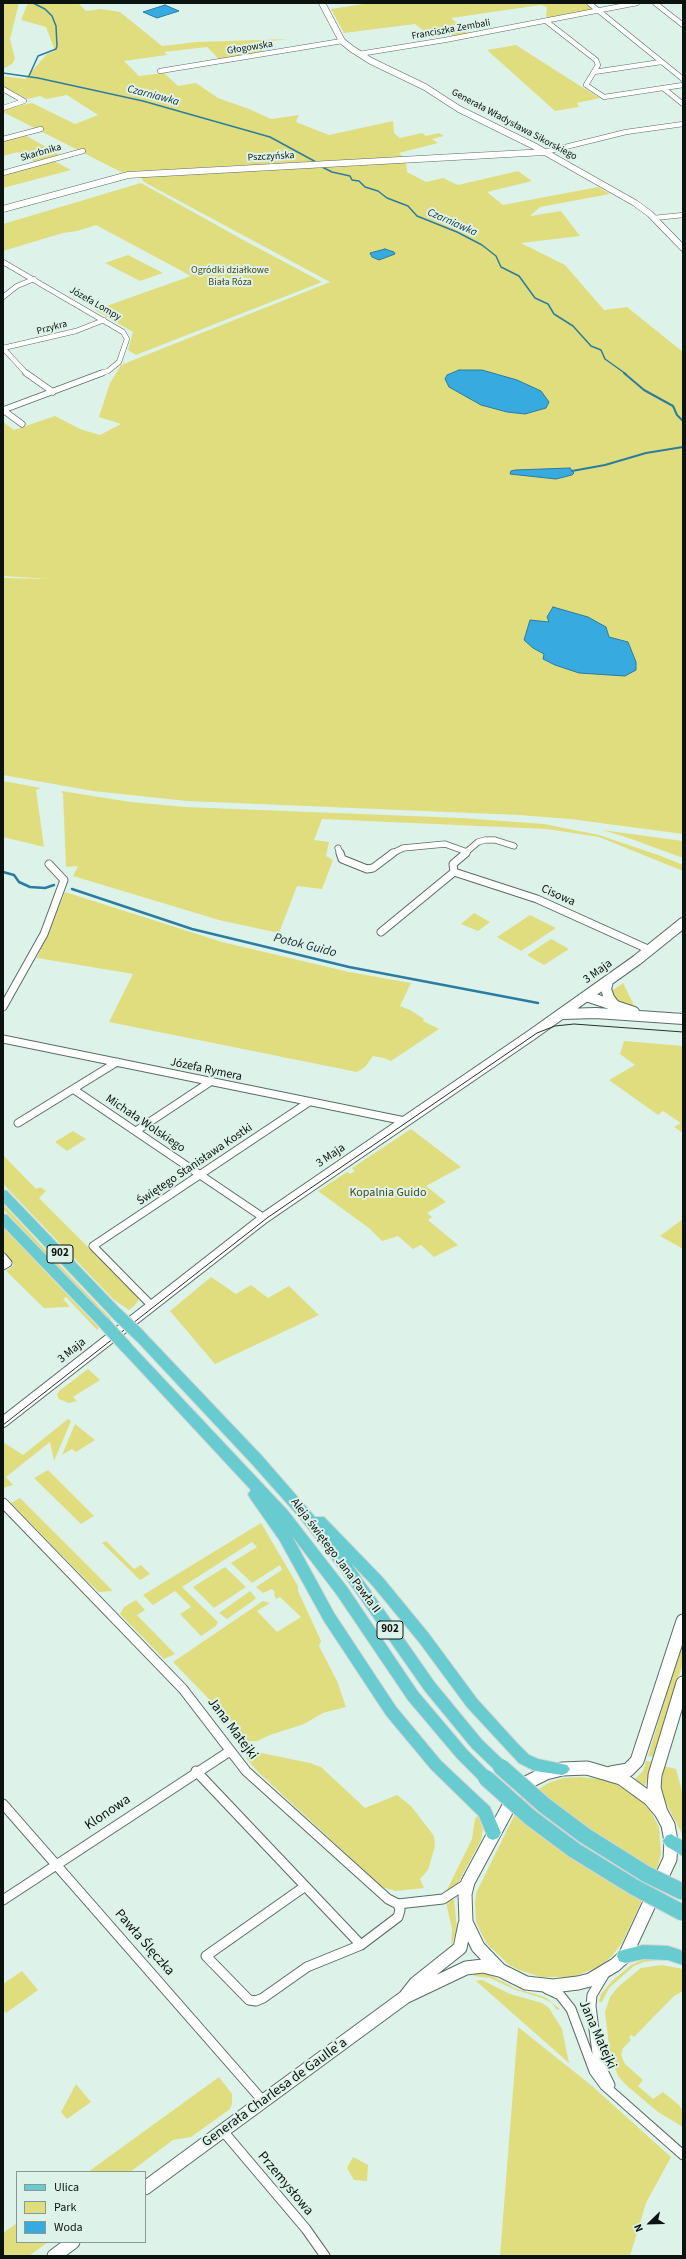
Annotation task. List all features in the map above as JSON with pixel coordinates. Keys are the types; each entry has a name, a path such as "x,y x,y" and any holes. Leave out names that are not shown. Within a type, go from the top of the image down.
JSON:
{"main road":[{"name":"Aleja świętego Jana Pawła II","path":"3,1194 117,1314 140,1336 257,1460 305,1514 346,1567 434,1692 477,1744 544,1805 584,1835 636,1867 683,1892"},
{"name":"Aleja świętego Jana Pawła II","path":"3,1218 222,1449 305,1541 413,1696 462,1754 486,1778 532,1818 574,1850 634,1887 683,1912"},
{"path":"222,1449 285,1537 329,1617 391,1711 436,1765 485,1812 493,1833"},
{"path":"257,1460 378,1582 424,1638 472,1703 511,1746 524,1759 535,1765 562,1769"},
{"path":"625,1956 643,1952 668,1953 683,1958"}],"street":[{"name":"Generała Władysława Sikorskiego","path":"322,3 342,41 360,54 420,84 459,109 496,125 636,203 654,218 683,248"},
{"path":"589,3 683,79"},
{"name":"Franciszka Zembali","path":"360,54 546,21 637,3"},
{"path":"654,3 683,25"},
{"path":"546,21 607,70"},
{"name":"Głogowska","path":"160,71 342,41"},
{"path":"596,60 598,65 586,85 604,97 683,85"},
{"path":"594,72 661,62"},
{"path":"663,88 683,104"},
{"path":"3,89 24,102 3,108"},
{"path":"546,152 636,130 683,124"},
{"path":"3,140 40,129"},
{"name":"Skarbnika","path":"3,173 83,150"},
{"name":"Pszczyńska","path":"3,209 128,175 546,152"},
{"path":"654,218 683,215"},
{"name":"Józefa Lompy","path":"3,262 121,330 126,337 125,347 117,364 104,374 3,410"},
{"path":"3,297 17,286 34,279"},
{"name":"Przykra","path":"3,348 68,333 104,320"},
{"path":"3,348 27,374 53,392"},
{"name":"Józefa Lompy","path":"3,410 22,424"},
{"path":"381,932 454,872 453,864 478,842 495,840 514,846"},
{"path":"338,848 342,859 367,869 373,868 389,855 403,848 445,844 467,852"},
{"path":"3,1007 44,934 64,880 49,864"},
{"name":"Cisowa","path":"454,872 537,899 650,950"},
{"name":"3 Maja","path":"3,1422 264,1218 608,981 682,925"},
{"path":"608,981 606,989 614,1011"},
{"path":"586,996 599,1010 683,1019"},
{"path":"560,1014 614,1011"},
{"name":"Józefa Rymera","path":"3,1039 406,1121"},
{"path":"18,1123 117,1062"},
{"path":"136,1131 210,1082"},
{"name":"Michała Wolskiego","path":"73,1089 201,1174 264,1218"},
{"name":"Świętego Stanisława Kostki","path":"151,1305 93,1246 309,1102"},
{"name":"Jana Matejki","path":"3,1503 183,1689 230,1751 262,1787 382,1893 398,1904"},
{"path":"683,1621 637,1761 628,1770 620,1773 587,1768 562,1769 536,1777 522,1787 511,1800 493,1833 467,1888 466,1922 478,1947 500,1970 533,1984 578,1983 606,1972 625,1956 677,1845 661,1812 654,1788 655,1775 683,1683"},
{"name":"Klonowa","path":"3,1900 230,1751"},
{"path":"196,1772 304,1887 361,1945"},
{"path":"607,1772 631,1784 661,1812"},
{"name":"Pawła Ślęczka","path":"3,1804 263,2101"},
{"path":"304,1887 206,1956 241,1994 249,2000 256,2001 263,1998 307,1967 333,1958 361,1945 398,1917 400,1910 398,1904 443,1899 467,1888"},
{"name":"Generała Charlesa de Gaulle'a","path":"146,2187 404,1996 416,1983 460,1948 466,1922"},
{"name":"Generała Charlesa de Gaulle'a","path":"404,1996 423,1990 466,1968 483,1966 500,1970"},
{"name":"Jana Matejki","path":"606,1972 592,1995 591,2006 594,2037 600,2067 615,2093 624,2103"},
{"name":"Jana Matejki","path":"533,1984 551,1990 566,2001 575,2019 594,2070 605,2086 683,2155"},
{"name":"Przemysłowa","path":"223,2131 315,2240 325,2256"},
{"path":"54,2256 72,2243"}],"green space":[{"path":"4,3 19,3 10,39 15,59 12,64 3,69"},
{"path":"28,3 78,3 86,11 101,9 120,12 162,46 196,42 288,39 255,43 265,52 220,60 207,47 164,52 167,55 124,61 139,76 164,73 178,86 196,83 218,98 271,119 299,115 296,122 329,135 393,121 394,133 400,138 422,133 426,136 439,133 444,136 432,139 438,143 399,153 403,157 121,172 3,112 3,109 32,103 75,124 98,115 67,95 46,99 40,96 28,99 3,87 3,76 25,79 47,54 55,51 46,27 21,20"},
{"path":"370,3 586,3 592,10 548,19 546,15 547,7 541,5 451,18 469,34 454,37 449,32 429,35 415,24 344,33 331,9"},
{"path":"516,45 600,98 577,103 579,107 555,111 487,50"},
{"path":"25,135 60,155 35,162 18,152 3,156 3,141"},
{"path":"54,161 71,170 3,188 3,175"},
{"path":"406,162 407,172 426,182 443,178 458,185 518,171 532,181 487,192 503,205 598,187 610,194 540,207 530,216 561,211 580,236 521,243 565,265 604,310 627,307 683,352 683,834 570,819 519,815 187,801 93,791 3,775 3,578 50,579 3,576 3,422 14,430 55,416 80,429 100,435 121,424 99,417 110,383 121,365 330,282 144,182 140,176"},
{"name":"Ogródki działkowe Biała Róza","path":"141,183 322,282 136,355 128,350 133,332 95,310 191,276 96,225 3,251 3,224"},
{"path":"128,255 163,273 140,281 105,263"},
{"path":"3,781 41,788 36,790 44,847 3,837"},
{"path":"61,791 131,802 185,807 462,818 544,824 599,835 683,865 683,871 599,837 547,829 322,819 314,840 329,842 326,856 333,860 322,889 297,886 279,933 219,920 73,876 78,866 66,867 63,794"},
{"path":"602,830 683,841 683,858 626,837"},
{"path":"65,892 222,942 349,972 411,983 400,1006 410,1010 424,1019 423,1021 439,1029 391,1061 373,1056 365,1067 357,1072 109,1022 133,974 37,958"},
{"path":"474,913 490,922 478,931 461,924"},
{"path":"530,915 556,928 521,951 497,937"},
{"path":"551,939 569,949 544,965 527,955"},
{"path":"623,983 634,1005 628,1005 615,1000 612,991"},
{"path":"624,1041 683,1046 683,1133 674,1127 681,1123 663,1111 658,1115 609,1080 635,1065 620,1054"},
{"name":"Kopalnia Guido","path":"411,1129 461,1167 426,1186 446,1202 427,1213 432,1217 428,1220 458,1245 434,1257 421,1245 413,1249 398,1236 382,1241 369,1228 318,1191 347,1172 350,1174 355,1171 352,1168"},
{"path":"73,1131 86,1139 67,1151 55,1142"},
{"path":"3,1155 36,1189 40,1187 46,1191 39,1198 138,1297 138,1301 134,1306 129,1310 114,1300 3,1184"},
{"path":"3,1204 111,1319 109,1321 3,1209"},
{"path":"683,1219 683,1249 660,1236"},
{"path":"3,1227 99,1328 97,1330 66,1297 63,1299 70,1307 44,1308 6,1271 14,1265 3,1253"},
{"path":"211,1277 236,1294 251,1285 268,1298 289,1286 319,1315 215,1364 170,1311"},
{"path":"88,1369 100,1380 73,1397 77,1401 69,1403 59,1399 57,1395 59,1391"},
{"path":"68,1419 71,1421 54,1461 50,1442 6,1477 13,1485 3,1488 3,1442 23,1455"},
{"path":"75,1424 95,1440 76,1452 72,1449 62,1455"},
{"path":"48,1470 94,1516 81,1524 34,1478"},
{"path":"20,1498 112,1591 99,1592 87,1581 11,1503"},
{"path":"261,1523 298,1586 298,1591 321,1641 319,1646 337,1681 346,1707 323,1713 304,1724 270,1735 257,1741 250,1741 238,1739 234,1733 235,1726 173,1662 263,1601 270,1603 257,1611 277,1632 301,1617 280,1597 276,1599 274,1594 275,1592 272,1589 263,1593 256,1587 282,1570 280,1565 252,1583 231,1563 257,1547 252,1542 182,1587 218,1622 216,1626 201,1636 180,1614 191,1607 175,1591 153,1605 143,1595"},
{"path":"106,1541 134,1569 141,1565 150,1574 140,1580 102,1543"},
{"path":"225,1567 246,1587 214,1608 193,1587"},
{"path":"250,1591 256,1598 254,1600 227,1619 219,1613"},
{"path":"136,1600 145,1610 137,1615 175,1654 164,1659 120,1614 124,1607"},
{"path":"683,1640 683,1663 653,1757 648,1756"},
{"path":"257,1752 310,1763 321,1767 365,1808 397,1795 411,1806 434,1836 435,1846 428,1870 420,1879 424,1888 396,1891 382,1887 258,1772 246,1758"},
{"path":"646,1761 652,1762 645,1786 635,1779 643,1771"},
{"path":"664,1766 676,1769 683,1795 683,1836 664,1799 661,1789"},
{"path":"580,1777 599,1779 616,1784 642,1801 652,1813 659,1828 661,1854 658,1866 622,1943 612,1956 599,1967 573,1977 541,1977 519,1970 508,1964 486,1943 476,1922 476,1893 516,1812 524,1801 548,1783 563,1778"},
{"path":"478,1815 483,1829 481,1840 457,1885 445,1894 472,1839 475,1819"},
{"path":"454,1899 457,1929 451,1946 452,1929 446,1902"},
{"path":"642,1960 659,1960 644,1962 634,1966 609,1988 602,2002 599,2002 601,1994 612,1981 631,1965"},
{"path":"662,1965 683,1969 683,1991 674,1996 634,2037 631,2035 629,2037 631,2040 623,2048 621,2055 625,2064 643,2080 638,2086 653,2099 663,2092 679,2105 683,2111 683,2127 658,2112 626,2085 618,2076 610,2054 605,2012 610,1997 618,1987 641,1968"},
{"path":"22,1971 38,1990 6,2013 3,2010 3,1984"},
{"path":"473,1974 488,1974 517,1989 545,1997 560,2009 557,2010 552,2003 542,1998 516,1990 490,1978 474,1976"},
{"path":"482,1980 510,1994 542,2003 549,2008 562,2029 569,2063 476,1981"},
{"path":"518,2027 591,2085 671,2157 646,2203 630,2256 500,2256"},
{"path":"219,2077 232,2094 232,2104 230,2109 191,2137 173,2140 131,2171 89,2171"},
{"path":"76,2084 91,2102 67,2119 61,2112"},
{"path":"353,2157 368,2165 367,2181 354,2180 347,2168"},
{"path":"16,2224 16,2243 47,2243 29,2256 3,2256 3,2233"}],"water":[{"path":"165,5 179,11 157,18 143,12"},
{"path":"385,249 394,252 395,254 379,260 372,257 370,253"},
{"path":"459,370 482,370 517,380 541,391 549,402 546,408 525,414 507,412 481,405 449,387 445,379 447,375"},
{"path":"570,468 574,473 572,475 556,479 510,474 511,471 515,470"},
{"path":"553,607 588,617 606,627 609,637 628,642 636,662 636,670 625,676 579,673 555,665 543,659 544,654 533,648 524,640 530,620 549,622 547,617"}],"waterway":[{"path":"29,76 38,56 56,49 57,46 56,26 52,16 45,9 33,3"},
{"name":"Czarniawka","path":"3,73 38,78 143,101 270,137 316,162"},
{"name":"Czarniawka","path":"322,167 332,172 350,176 352,180 359,181 365,187 378,191 387,198 408,206 417,216 457,232 482,245 496,256 501,267 519,276 535,298 548,304 554,314 573,326 591,346 601,350 605,359 626,374"},
{"name":"Czarniawka","path":"624,373 644,390 673,406 677,415 683,421"},
{"path":"572,471 605,465 646,453 683,447"},
{"name":"Potok Guido","path":"3,872 14,875 19,882 30,887 45,888 54,885"},
{"name":"Potok Guido","path":"72,889 192,929 349,967 538,1003"}],"tram line":[{"path":"3,1425 267,1218 537,1033 555,1026 574,1024 683,1032"}]}
